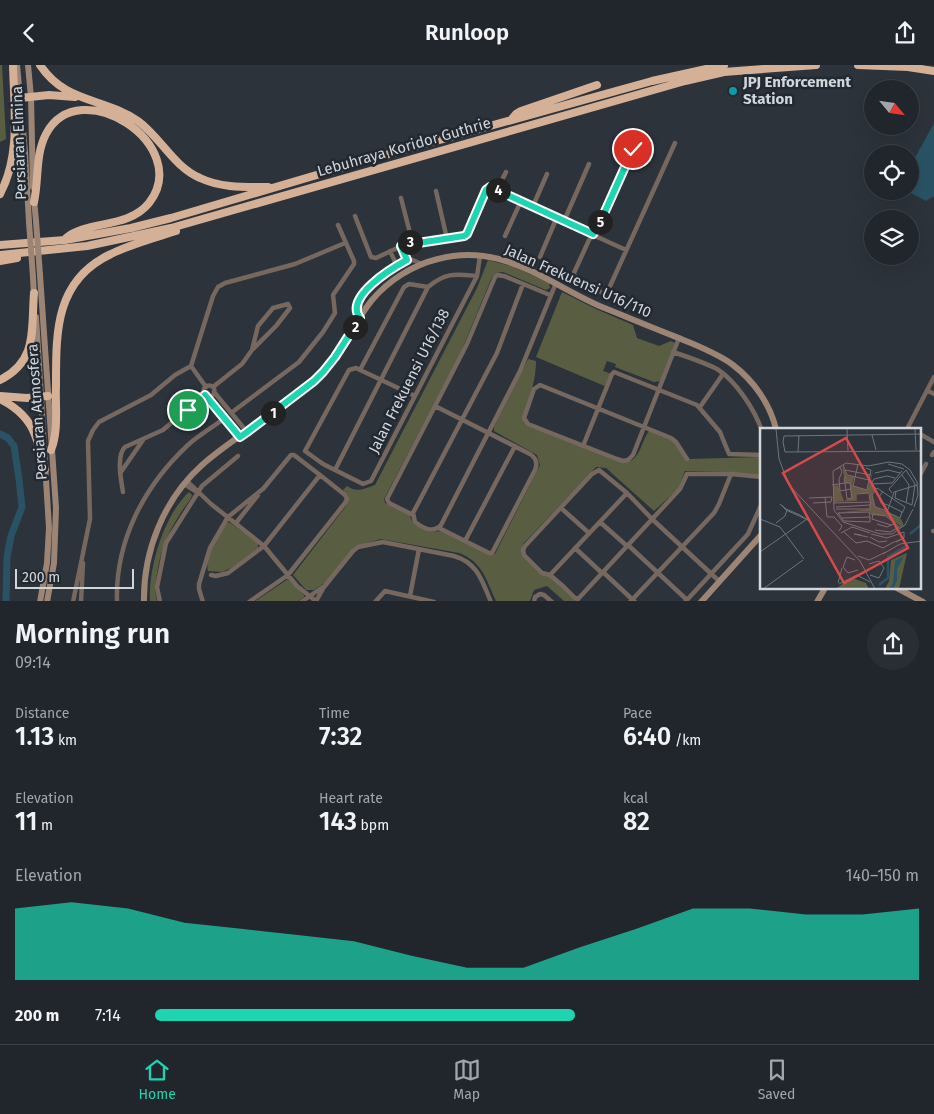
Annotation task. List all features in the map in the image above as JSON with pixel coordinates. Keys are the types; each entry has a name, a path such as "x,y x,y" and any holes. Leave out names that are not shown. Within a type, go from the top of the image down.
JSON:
{"highway":[{"path":"0,194 7,181 14,150 15,65"},
{"path":"40,65 57,85 79,97 122,112 138,122 173,160 199,178 229,187 277,187"},
{"name":"Lebuhraya Koridor Guthrie","path":"0,245 65,240 131,228 511,120 668,77 724,65"},
{"name":"Lebuhraya Koridor Guthrie","path":"0,255 87,246 142,235 685,81 724,72 816,65"},
{"path":"858,65 908,67 934,71"},
{"path":"511,120 521,111 597,85"},
{"path":"20,98 49,95 79,97"},
{"path":"34,202 42,143 47,132 64,115 75,111 93,110 110,114 125,122 149,143 157,159 159,177 157,189 148,205 125,219 77,231 65,240"},
{"path":"51,450 55,434 56,339 58,325 67,299 81,275 91,266 111,254 246,206"},
{"path":"0,261 51,251"},
{"path":"0,381 18,369 26,357 30,342 34,293"},
{"path":"0,398 45,397"},
{"path":"0,398 16,408 27,420 35,435 46,469"}],"main road":[{"name":"Persiaran Elmina","path":"15,65 32,221"},
{"name":"Persiaran Elmina","path":"28,65 34,202 32,221"},
{"name":"Persiaran Atmosfera","path":"32,221 40,275 48,504 47,563 40,601"},
{"name":"Persiaran Atmosfera","path":"32,221 34,293 51,450 56,531 54,563 47,601"},
{"name":"Jalan Frekuensi U16/110","path":"144,601 145,570 149,551 175,496 186,483 207,460 314,381 335,357 372,300 384,288 397,277 422,264 450,256 480,256 519,266 599,305 717,355 741,371 764,397 776,428"},
{"path":"701,601 760,536"},
{"path":"817,601 824,589"},
{"path":"899,589 923,601"}],"street":[{"path":"633,149 598,227 573,275 606,295 675,143"},
{"path":"564,221 589,164"},
{"path":"498,190 506,172"},
{"path":"533,206 547,174"},
{"path":"355,216 371,257 376,258 412,241 418,243 464,236 467,234 486,190 490,187 626,250"},
{"path":"436,191 447,239"},
{"path":"400,198 412,241"},
{"path":"505,236 521,201"},
{"path":"540,257 557,217"},
{"path":"231,413 299,361 323,332 335,313 333,295 354,264 338,225"},
{"path":"72,601 90,519 88,441 93,430 100,422 151,395 175,375 191,366 213,296 218,287 225,283 295,264 345,243"},
{"path":"401,246 407,260"},
{"path":"390,251 397,266"},
{"name":"Jalan Frekuensi U16/138","path":"360,370 356,368 349,369 305,451 323,464 363,484 371,481 477,276 480,256"},
{"path":"360,318 357,311 359,300 380,277 407,260 412,259 422,264"},
{"path":"335,470 428,287 439,278 453,274 477,276"},
{"path":"435,406 515,446 533,456 536,461 537,467 493,552 489,553 439,527 430,529 417,523 413,515 389,503 387,499 435,406 469,341 495,277 497,275 504,276 550,295"},
{"path":"439,527 520,371 556,283"},
{"path":"415,396 360,370 404,287 409,284 428,287"},
{"path":"413,515 497,353 523,284"},
{"path":"124,492 119,457 121,451 163,430 206,395 212,396 214,389 242,364 252,350 276,326 290,308 288,304 273,308 258,326 252,350"},
{"path":"679,338 673,352 659,389 644,427 633,455 628,460 621,461 526,422 525,415 534,389 540,385 598,408 644,427 674,440 687,459"},
{"path":"673,352 712,367 729,378 754,411 761,428"},
{"path":"191,366 206,387 214,389 247,432"},
{"path":"583,446 613,372 700,407 720,432 729,455 760,455"},
{"path":"700,407 723,373"},
{"path":"909,428 934,377"},
{"path":"206,387 204,389 206,395 240,437"},
{"path":"927,390 934,394"},
{"path":"117,601 121,557 139,505 159,476 188,445 225,418"},
{"path":"922,435 934,442"},
{"path":"121,473 144,439"},
{"path":"465,541 515,446"},
{"path":"236,523 290,455 294,455 345,495 346,501 288,575 250,601"},
{"path":"160,601 157,587 166,543 197,492 238,456"},
{"path":"922,471 926,464"},
{"path":"720,581 652,519 627,493 603,472 597,471 592,474 523,550 524,555 542,573 550,575 574,598 580,600 627,545 652,519 680,489 688,473 760,477"},
{"path":"575,548 632,601 714,513 731,474"},
{"path":"211,575 216,576 228,573 264,546 320,475"},
{"path":"186,483 195,488 197,492 264,546 288,575 316,601 324,587 353,551 358,547 382,542 454,556 470,563 477,571 491,601"},
{"path":"203,601 199,585 208,553 228,517 264,488"},
{"path":"550,575 627,493"},
{"path":"600,522 658,572 686,601 748,534 760,507"},
{"path":"561,508 589,533"},
{"path":"410,596 419,549"},
{"path":"81,601 84,552"},
{"path":"301,601 324,587"},
{"path":"375,601 385,591 434,601"},
{"path":"534,601 535,597 540,594 552,601"}],"green space":[{"path":"0,65 2,65 6,139 0,142"},
{"path":"488,260 511,266 549,282 550,288 546,290 503,272 496,273 492,277 461,352 384,499 385,503 409,515 414,524 430,532 442,531 490,555 495,554 540,465 537,455 494,431 494,427 528,359 536,361 536,368 524,414 528,423 624,462 634,459 640,451 649,431 671,437 689,459 760,457 760,476 727,472 685,471 678,489 654,511 606,468 596,467 523,544 522,549 540,573 550,575 580,601 564,601 547,586 534,590 530,601 496,601 483,573 467,557 459,553 381,539 354,547 326,582 314,590 306,590 293,575 346,506 348,496 343,490 347,486 357,490 375,485 477,288"},
{"path":"562,292 633,325 637,338 659,346 671,341 675,343 660,381 654,382 615,367 616,364 607,361 603,371 612,374 607,387 536,357"},
{"path":"189,492 192,495 170,531 163,547 156,584 157,601 150,601 152,574 159,543 172,514"},
{"path":"228,522 258,543 258,548 231,568 222,572 208,571 207,566 210,553"},
{"path":"288,579 304,595 298,601 255,601"}],"water":[{"path":"934,123 934,197 926,201 919,197 919,150"}],"waterway":[{"path":"0,434 8,438 14,446 22,507 11,536 7,557 6,601"}],"place":[{"name":"JPJ Enforcement Station","path":"733,91"}],"route":[{"path":"188,410 205,395 208,396 240,437 247,432 323,372 360,318 357,305 364,293 390,269 407,260 401,246 412,241 418,243 464,236 467,234 486,190 490,187 593,234 598,227 633,149"}]}
